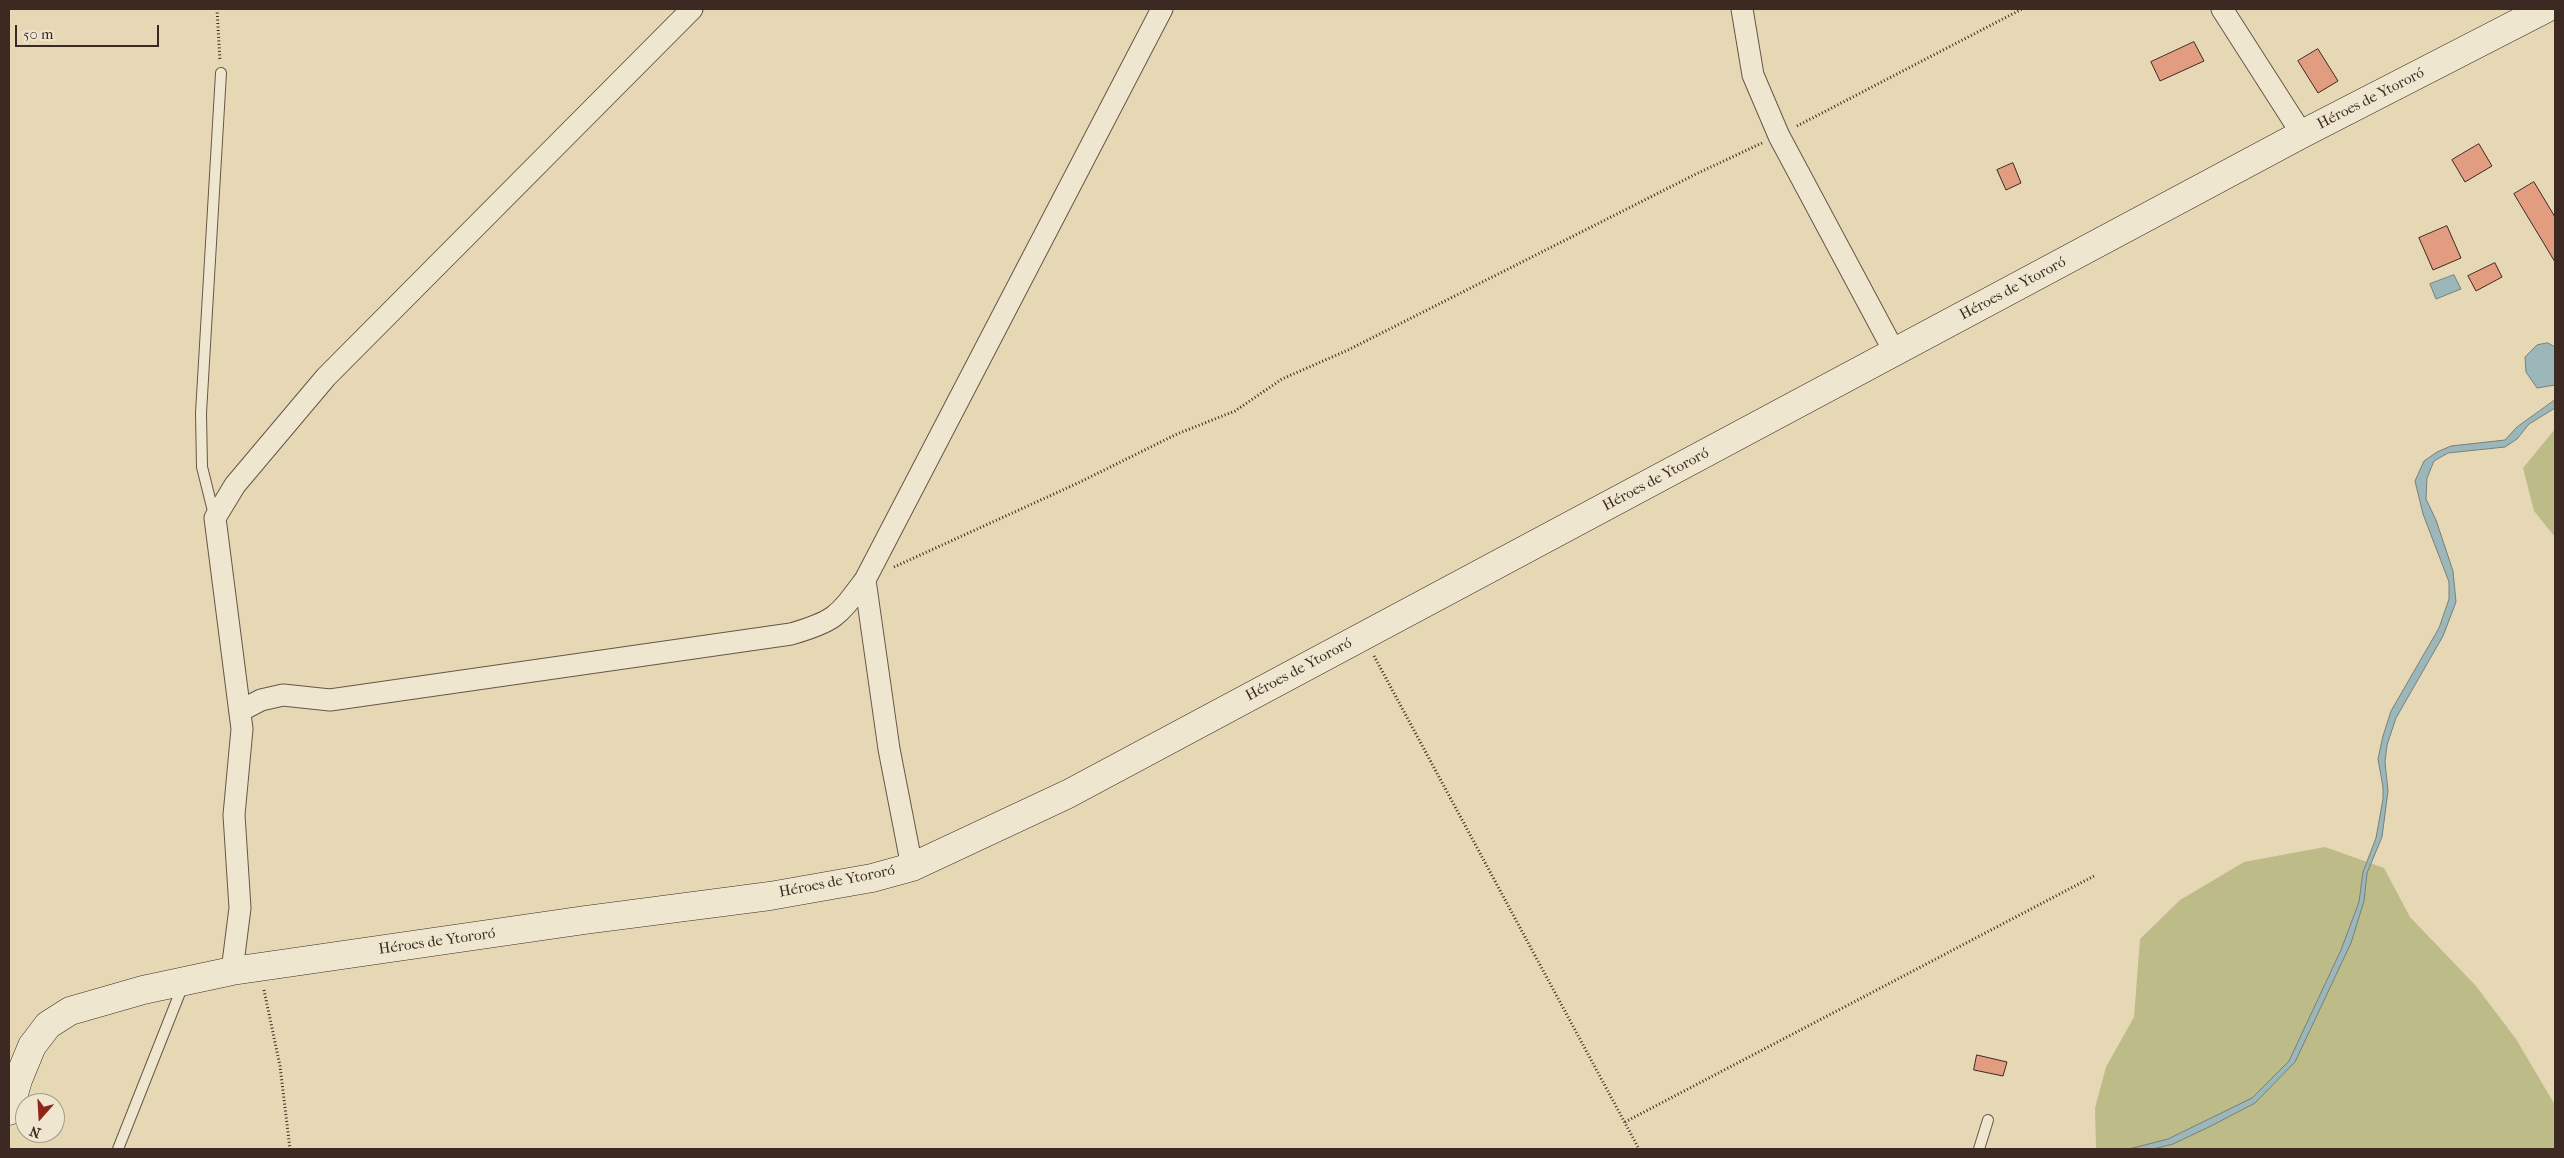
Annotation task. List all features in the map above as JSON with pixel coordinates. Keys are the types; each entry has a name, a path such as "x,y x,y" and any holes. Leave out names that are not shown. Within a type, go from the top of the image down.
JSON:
{"main road":[{"name":"Héroes de Ytororó","path":"9,1111 18,1080 32,1046 48,1025 70,1011 143,990 232,971 575,921 770,896 872,878 912,866 1068,794 2302,134 2545,9"}],"street":[{"path":"232,971 240,908 234,815 241,750 240,711 215,518 235,485 326,377 692,9"},
{"path":"240,711 262,700 283,695 330,700 791,634 821,626 839,614 865,580 1162,9"},
{"path":"1742,9 1742,20 1752,75 1779,136 1895,352"},
{"path":"2222,9 2302,134"},
{"path":"865,580 888,749 912,866"}],"lane":[{"path":"215,518 202,467 201,413 221,73"},
{"path":"118,1149 185,981"},
{"path":"1979,1149 1988,1120"}],"path":[{"path":"217,9 221,73"},
{"path":"865,580 1078,484 1177,434 1235,411 1282,378 1348,350 1696,174 1779,136 2022,9"},
{"path":"1363,636 1639,1149"},
{"path":"1626,1122 2094,876"},
{"path":"259,968 280,1066 290,1149"}],"shaded area":[{"path":"2555,429 2555,537 2534,511 2523,468"},
{"path":"2325,847 2384,868 2410,917 2476,986 2516,1039 2555,1105 2555,1149 2096,1149 2095,1108 2106,1067 2134,1017 2140,939 2180,900 2244,862"}],"water":[{"path":"2454,275 2461,289 2436,299 2430,284"},
{"path":"2548,343 2555,347 2555,385 2537,388 2526,372 2525,357 2537,345"},
{"path":"2555,400 2555,408 2529,424 2517,439 2505,447 2448,453 2434,461 2427,478 2426,499 2436,520 2453,571 2456,602 2443,636 2396,718 2387,745 2385,762 2388,791 2382,837 2367,873 2364,901 2351,943 2295,1062 2255,1103 2173,1144 2153,1149 2129,1149 2168,1139 2252,1098 2289,1061 2341,950 2359,902 2363,872 2376,838 2383,799 2378,759 2391,711 2439,628 2449,599 2449,582 2423,514 2415,481 2424,461 2437,452 2451,446 2505,440 2517,427"}],"building":[{"path":"2194,42 2204,61 2160,81 2151,62"},
{"path":"2318,49 2338,81 2318,93 2298,61"},
{"path":"2479,144 2492,166 2465,182 2452,160"},
{"path":"2013,163 2021,183 2006,190 1997,170"},
{"path":"2534,182 2555,217 2555,262 2514,194"},
{"path":"2447,226 2461,258 2433,270 2419,238"},
{"path":"2495,263 2502,277 2476,291 2468,276"},
{"path":"1977,1055 2007,1062 2003,1076 1974,1070"}]}
